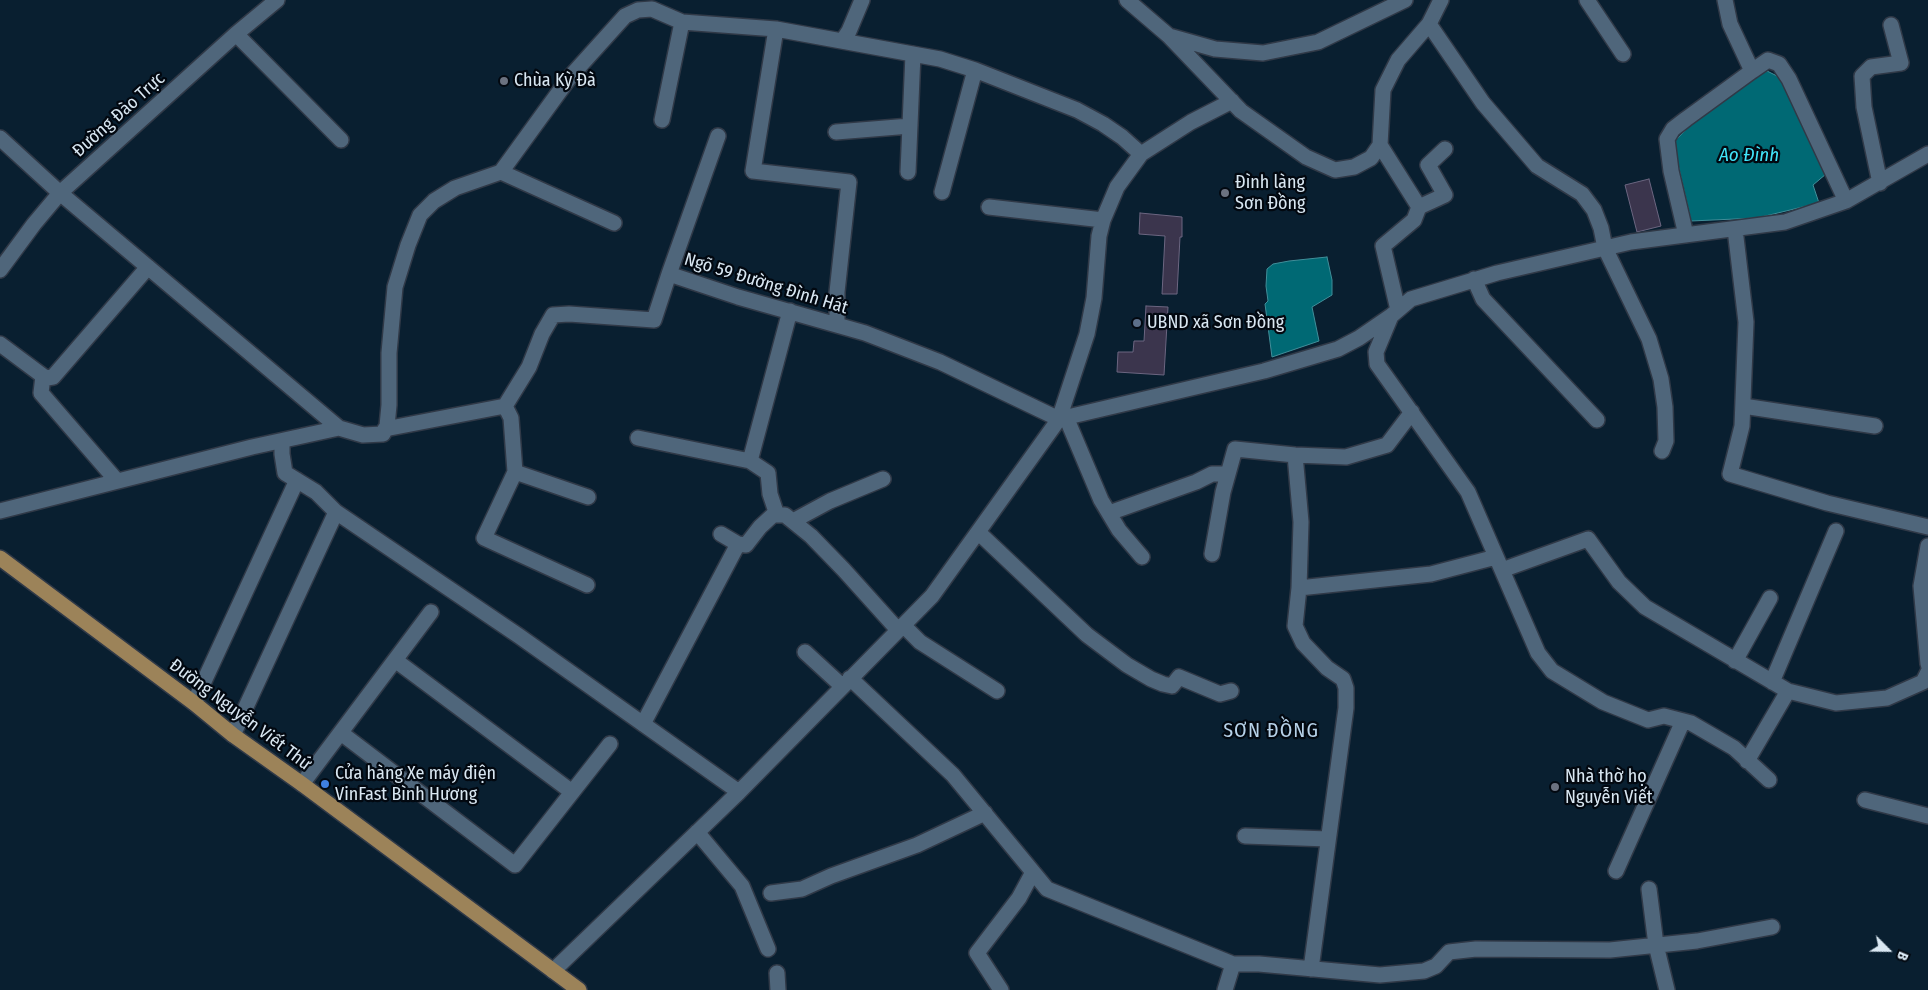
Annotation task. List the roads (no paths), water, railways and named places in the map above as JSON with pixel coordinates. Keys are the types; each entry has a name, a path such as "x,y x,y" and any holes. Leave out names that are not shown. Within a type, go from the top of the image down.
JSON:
{"main road":[{"name":"Đường Nguyễn Viết Thứ","path":"0,558 233,735 579,990"}],"street":[{"name":"Đường Đào Trực","path":"0,270 60,193 236,34 277,0"},
{"path":"843,40 849,31 862,0"},
{"path":"1127,0 1169,36 1241,111 1306,158 1335,170 1354,167 1371,158 1380,145 1383,90 1398,60 1429,24 1441,0"},
{"path":"1169,36 1216,49 1263,53 1318,42 1405,0"},
{"path":"1586,0 1623,54"},
{"path":"1724,0 1730,24 1752,71"},
{"path":"0,138 60,193 339,428 364,435 383,434 385,429 389,405 389,353 395,287 420,215 434,202 455,188 501,172 570,77 625,16 645,5 682,22 776,29 940,59 974,70 1077,110 1122,136 1141,154"},
{"path":"662,120 682,22"},
{"path":"1429,24 1483,102 1537,166 1582,194 1594,210 1602,228 1605,248 1649,339 1661,379 1666,441 1662,451"},
{"path":"1880,183 1864,107 1862,76 1871,67 1901,63 1891,24"},
{"path":"776,29 753,171 849,182 838,292 837,325"},
{"path":"236,34 341,140"},
{"path":"908,172 913,54"},
{"path":"1686,235 1671,171 1667,139 1674,129 1686,118 1768,60 1779,64 1789,79 1846,201"},
{"path":"942,192 974,70"},
{"path":"553,970 739,792 932,596 1063,418 1087,334 1094,298 1099,236 1103,220 1117,187 1141,154 1191,122 1232,101"},
{"path":"836,132 910,126"},
{"path":"669,274 718,136"},
{"path":"1380,145 1419,207"},
{"path":"1445,150 1428,165 1445,195 1419,207 1414,220 1383,246 1394,313 1376,352 1377,364 1468,492 1538,653 1552,671 1603,702 1648,720 1664,716 1691,723 1734,748 1769,780"},
{"path":"1063,418 1264,371 1338,349 1359,338 1394,313 1411,298 1474,279 1631,242 1785,222 1846,201 1928,154"},
{"path":"501,172 614,223"},
{"path":"989,207 1103,220"},
{"path":"1735,228 1746,322 1742,426 1730,474 1827,503 1928,527"},
{"path":"0,344 43,376 50,378 56,375 148,267"},
{"name":"Ngõ 59 Đường Đình Hát","path":"505,406 529,367 542,334 553,315 569,314 654,320 669,274 738,297 865,333 940,362 1063,418"},
{"path":"1474,279 1483,299 1597,420"},
{"path":"750,461 790,311"},
{"path":"43,376 40,393 117,481"},
{"path":"385,429 505,406 511,418 515,472 484,538 587,585"},
{"path":"1743,406 1875,426"},
{"path":"1212,554 1223,492 1235,449 1295,455 1346,457 1387,445 1412,412"},
{"path":"1063,418 1101,500 1119,530 1142,557"},
{"path":"0,511 252,447 339,428"},
{"path":"638,438 750,461 768,473 770,494 777,515"},
{"path":"282,441 285,473 316,492 336,512 519,636 739,792"},
{"path":"1295,455 1301,522 1299,588 1295,626 1303,643 1327,668 1343,679 1346,688 1346,708 1311,969"},
{"path":"515,472 588,497"},
{"path":"1109,513 1196,482 1212,474 1228,474"},
{"path":"793,522 830,502 883,479"},
{"path":"194,704 297,480"},
{"path":"233,735 336,512"},
{"path":"721,534 738,544 746,545 760,527 773,515 785,515 844,570 900,627 996,691"},
{"path":"1772,682 1836,531"},
{"path":"978,532 1087,635 1151,680 1172,686 1180,677 1220,694 1231,691"},
{"path":"1299,588 1431,574 1499,563 1588,539 1619,582 1645,607 1788,691 1836,704 1886,698 1923,682 1928,672"},
{"path":"643,724 738,544"},
{"path":"1927,655 1925,586 1928,546"},
{"path":"1735,661 1770,598"},
{"path":"302,784 431,612"},
{"path":"805,652 846,682 953,774 1047,889 1233,964 1380,975 1424,971 1436,966 1448,952 1476,949 1610,950 1697,941 1772,927"},
{"path":"395,660 572,792"},
{"path":"1747,761 1788,691"},
{"path":"1616,871 1683,721"},
{"path":"341,733 515,865 610,744"},
{"path":"1865,800 1928,816"},
{"path":"771,893 802,889 831,876 917,845 985,813"},
{"path":"698,832 742,886 768,949"},
{"path":"1245,836 1328,839"},
{"path":"1000,990 977,953 1020,898 1033,872"},
{"path":"1648,889 1656,945 1666,990"},
{"path":"1225,990 1233,964"},
{"path":"777,973 778,990"}],"water":[{"name":"Ao Đình","path":"1767,71 1777,76 1785,86 1826,174 1813,185 1819,203 1757,218 1691,221 1673,143 1702,113 1739,86"},
{"path":"1327,257 1332,280 1332,295 1312,307 1319,341 1272,357 1265,304 1268,301 1266,286 1267,269 1273,264"}],"place":[{"name":"Chùa Kỳ Đà","path":"504,81"},
{"name":"Đình làng Sơn Đồng","path":"1225,193"},
{"name":"UBND xã Sơn Đồng","path":"1137,323"},
{"name":"Cửa hàng Xe máy điện VinFast Bình Hương","path":"325,784"},
{"name":"Nhà thờ họ Nguyễn Viết","path":"1555,787"}],"district":[{"name":"SƠN ĐỒNG","path":"1271,731"}]}
